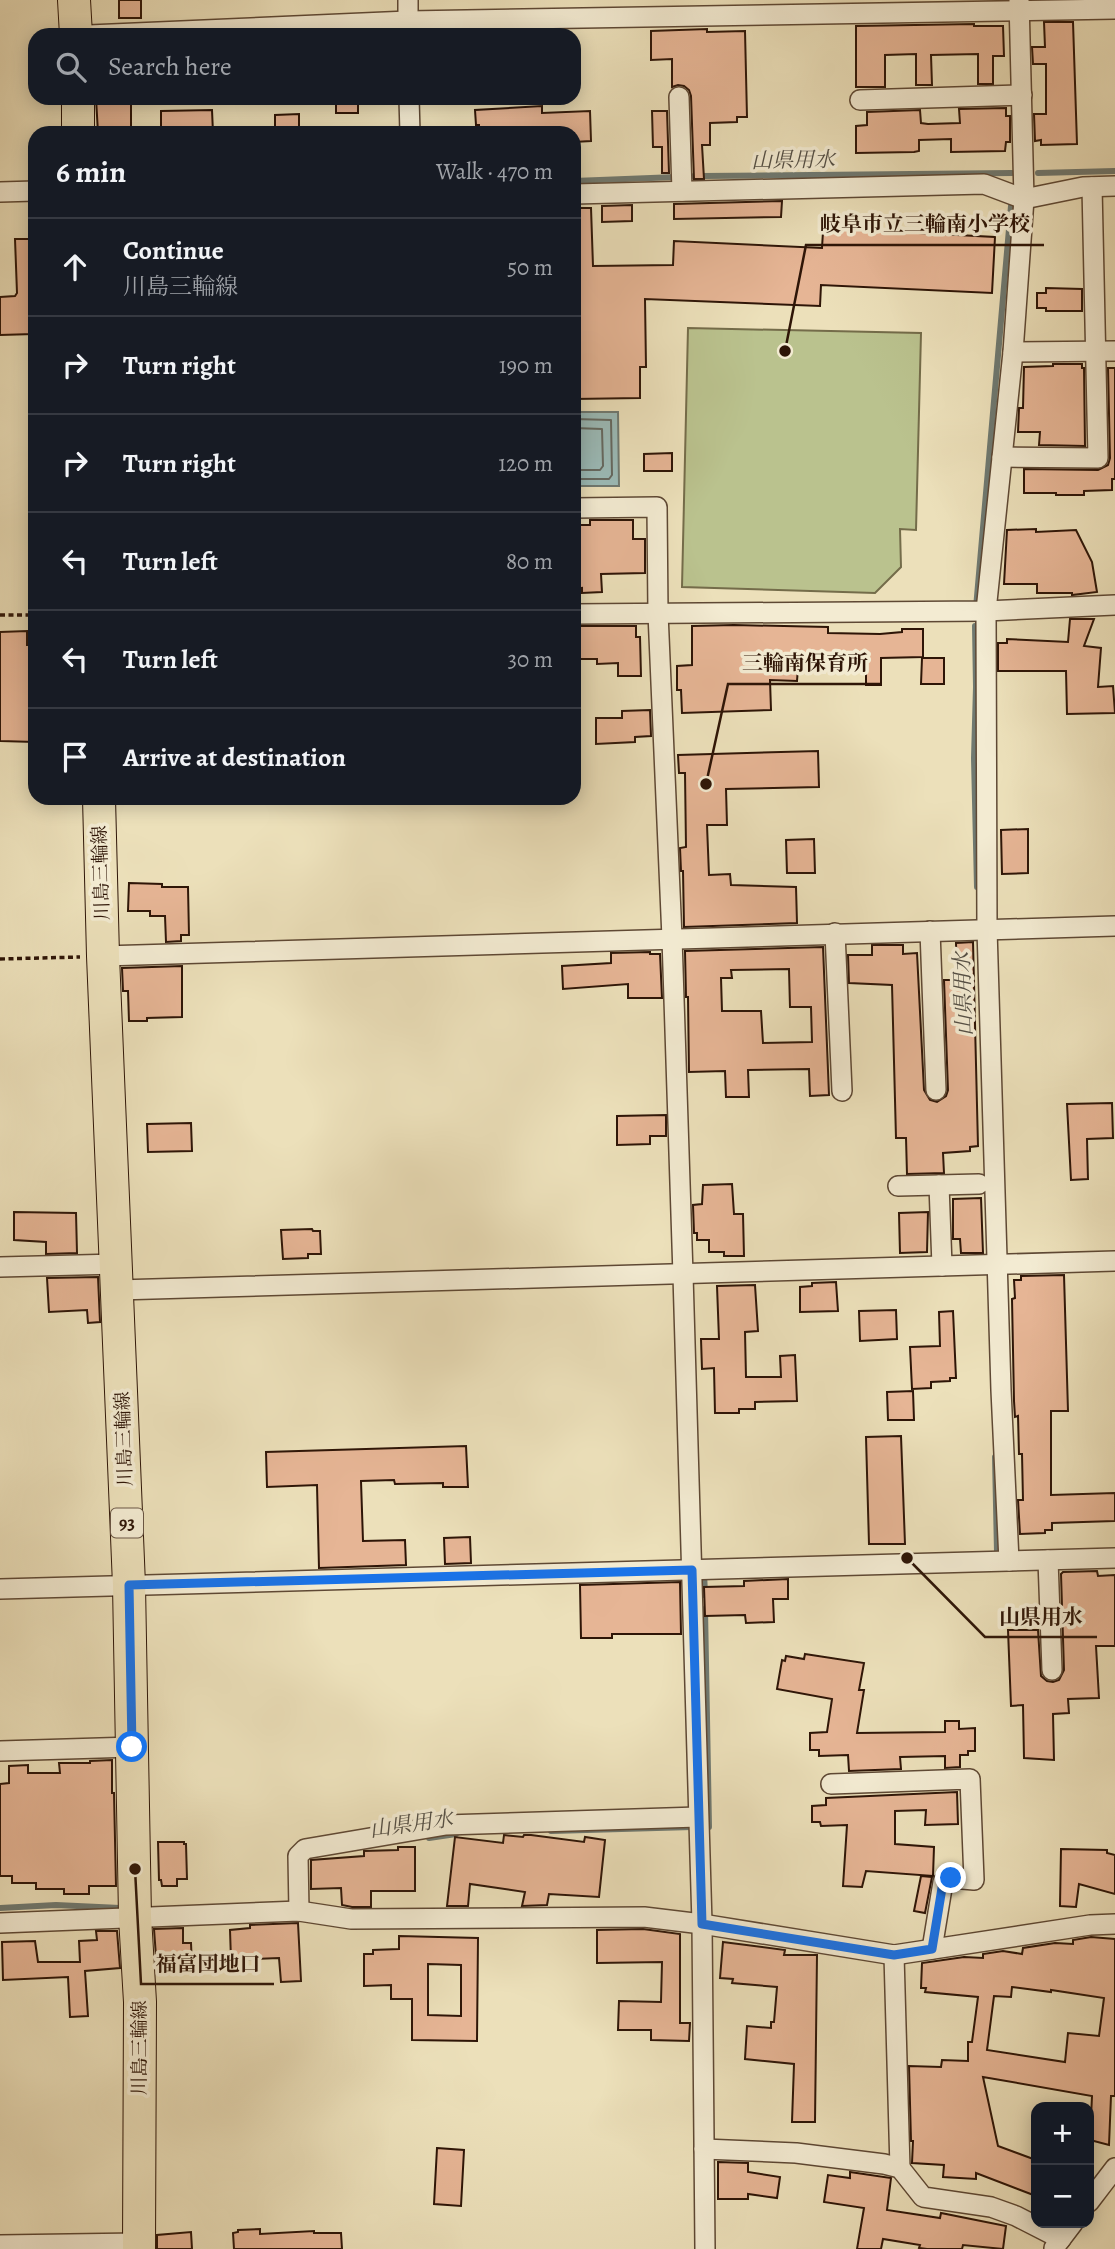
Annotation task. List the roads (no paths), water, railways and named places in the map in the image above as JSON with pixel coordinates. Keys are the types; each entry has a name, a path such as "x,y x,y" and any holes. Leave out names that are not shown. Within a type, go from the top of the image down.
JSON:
{"main road":[{"path":"74,0 76,28"},
{"path":"78,105 78,126"},
{"name":"川島三輪線","path":"99,805 129,1585 135,1917 140,2002 139,2246"}],"street":[{"path":"408,0 408,28 1020,6 1115,9"},
{"path":"1009,1561 986,929 986,611 1013,352 1024,199 1020,6"},
{"path":"860,100 1022,95"},
{"path":"680,97 682,191"},
{"path":"409,105 410,126"},
{"path":"581,194 984,184 1024,199 1092,187 1115,187"},
{"path":"1002,457 1098,458 1105,351 1092,187"},
{"path":"0,192 28,191"},
{"path":"1013,352 1105,351"},
{"path":"581,508 657,507 658,613 672,938 702,1924 705,2249"},
{"path":"581,614 986,611 1115,605"},
{"path":"103,956 1115,926"},
{"path":"930,931 936,1090"},
{"path":"835,933 842,1091"},
{"path":"898,1186 979,1184"},
{"path":"939,1185 942,1266"},
{"path":"0,1267 118,1277 683,1275 1115,1261"},
{"path":"0,1589 1115,1558"},
{"path":"1048,1560 1052,1670"},
{"path":"0,1751 132,1747"},
{"path":"831,1784 970,1779 974,1880 951,1878 943,1882 932,1949"},
{"path":"299,1911 299,1856 305,1849 446,1825 698,1817"},
{"path":"0,1923 299,1911 351,1919 644,1917 894,1955 1090,1925 1115,1924"},
{"path":"894,1955 900,2168 923,2197 991,2207 1016,2216 1057,2244 1069,2228"},
{"path":"704,2148 796,2154 900,2168"},
{"path":"1094,2195 1115,2168"},
{"path":"0,2245 139,2246"}],"water":[{"path":"581,412 618,412 619,486 581,486"}],"waterway":[{"name":"山県用水","path":"1038,173 1115,171"},
{"name":"山県用水","path":"581,181 702,176 1012,173"},
{"name":"山県用水","path":"976,608 1011,206"},
{"name":"山県用水","path":"975,626 977,887"},
{"name":"山県用水","path":"993,1555 997,1552 995,1457"},
{"name":"山県用水","path":"704,1572 705,1595"},
{"name":"山県用水","path":"705,1609 709,1827"},
{"name":"山県用水","path":"551,1831 692,1827"},
{"name":"山県用水","path":"429,1838 456,1834"},
{"name":"山県用水","path":"0,1908 56,1905 120,1908"}],"place":[{"name":"岐阜市立三輪南小学校","path":"785,351"},
{"name":"三輪南保育所","path":"706,784"},
{"name":"山県用水","path":"907,1558"},
{"name":"福富団地口","path":"135,1869"}]}
